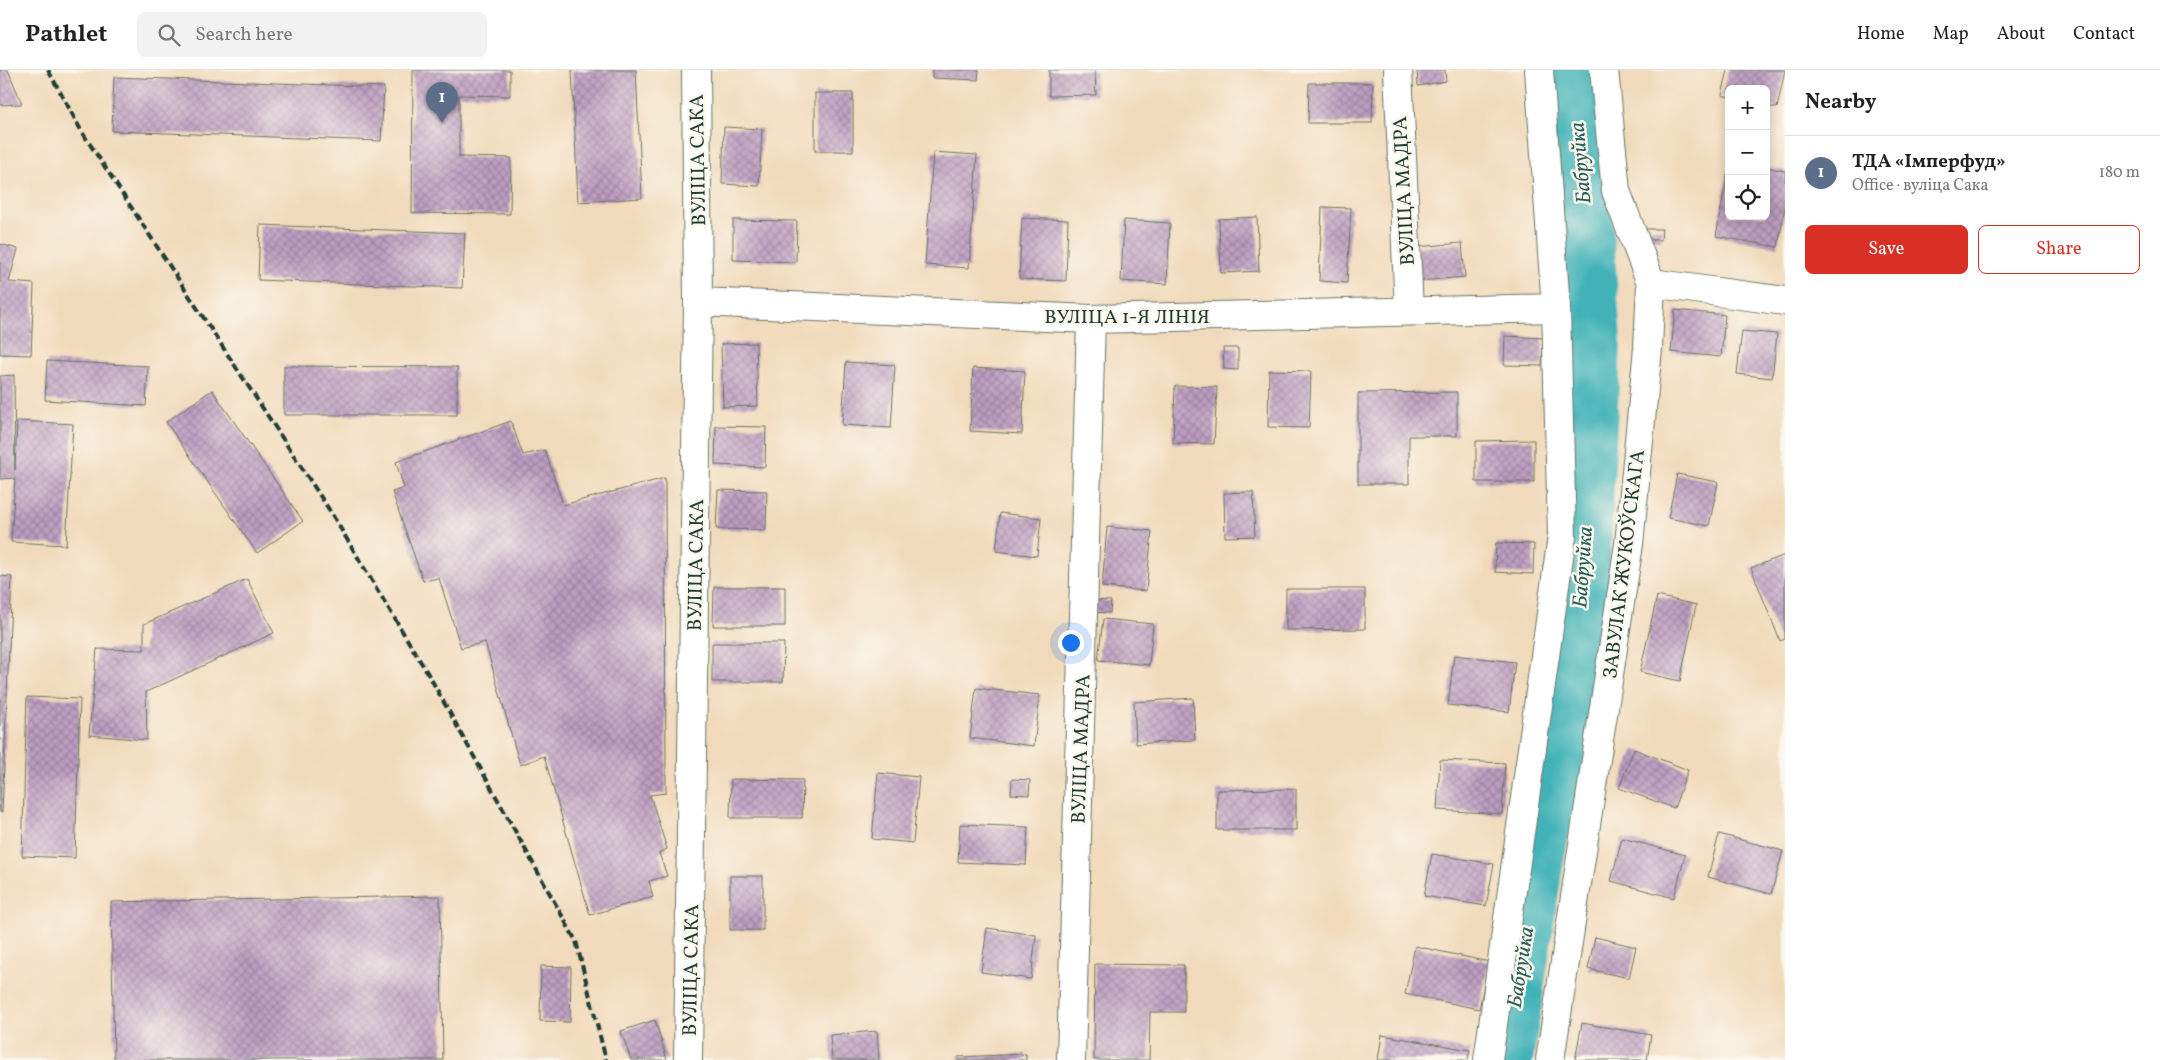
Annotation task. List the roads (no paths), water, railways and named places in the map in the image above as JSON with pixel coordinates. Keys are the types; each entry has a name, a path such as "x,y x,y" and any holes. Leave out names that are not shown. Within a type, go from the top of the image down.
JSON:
{"street":[{"name":"ВУЛІЦА САКА","path":"688,1060 698,302 696,70"},
{"name":"ВУЛІЦА МАДРА","path":"1398,70 1409,311"},
{"path":"1488,1060 1562,536 1556,308 1539,70"},
{"name":"ЗАВУЛАК ЖУКОЎСКАГА","path":"1550,1060 1629,544 1648,348 1651,283 1616,190 1604,70"},
{"path":"1651,283 1785,301"},
{"name":"ВУЛІЦА 1-Я ЛІНІЯ","path":"698,302 1091,319 1556,308"},
{"name":"ВУЛІЦА МАДРА","path":"1071,1060 1091,319"}],"waterway":[{"name":"Бабруйка","path":"1506,1060 1537,858 1564,731 1582,587 1594,343 1582,163 1571,70"}],"railway":[{"path":"48,70 82,132 330,511 431,679 576,941 606,1060"}],"place":[{"name":"ТДА «Імперфуд»","path":"442,123"}]}
